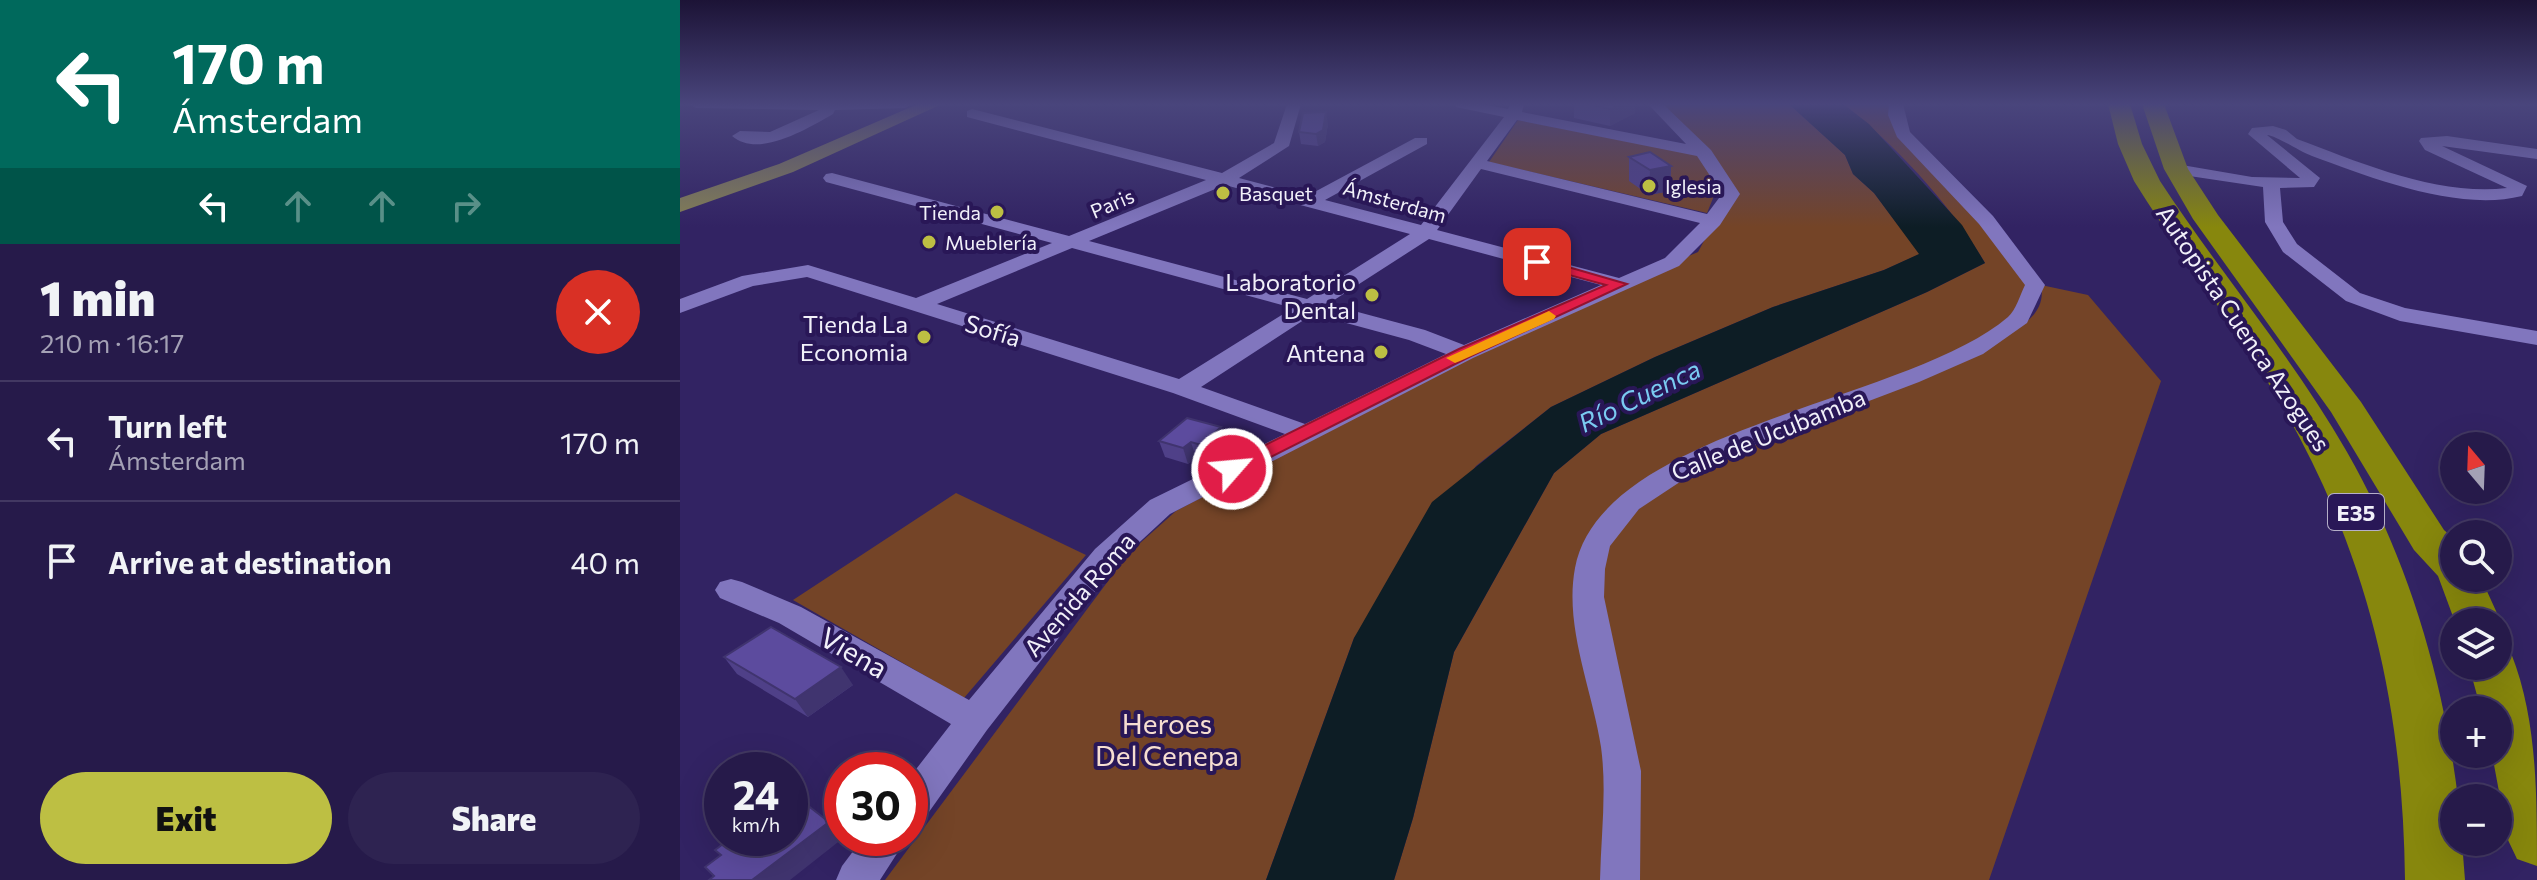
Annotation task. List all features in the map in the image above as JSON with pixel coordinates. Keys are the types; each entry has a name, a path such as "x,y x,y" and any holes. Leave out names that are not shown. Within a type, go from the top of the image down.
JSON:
{"highway":[{"name":"Autopista Cuenca Azogues","path":"2130,145 2147,181 2297,400 2335,467 2372,547 2411,666 2430,796 2435,880"},
{"name":"Autopista Cuenca Azogues","path":"2168,145 2176,169 2213,227 2348,410 2429,540 2440,551"},
{"path":"2498,680 2526,779 2537,840"}],"main road":[{"path":"680,205 786,168 839,145"}],"street":[{"name":"Ámsterdam","path":"1095,145 1620,284"},
{"name":"Paris","path":"915,306 1226,178 1281,145"},
{"path":"1312,200 1413,145"},
{"path":"1182,388 1424,234 1490,145"},
{"path":"1670,145 1705,153"},
{"name":"Avenida Roma","path":"928,783 974,720 1106,556 1160,507 1465,353 1672,262 1688,250 1731,194 1717,168 1697,145"},
{"name":"Calle de Ucubamba","path":"1620,880 1622,770 1588,596 1596,545 1616,510 1658,479 1773,427 1949,362 1991,340 2029,311 2036,298 2035,285 1986,220 1914,145"},
{"path":"2176,169 2271,184 2291,185 2312,180 2269,145"},
{"path":"2300,145 2378,173 2481,195 2502,196 2516,192 2518,186 2506,178 2430,145"},
{"path":"2474,145 2537,154"},
{"path":"1477,163 1713,221"},
{"path":"832,178 1417,335 1465,353"},
{"path":"2271,184 2274,222 2290,248 2353,297 2400,314 2537,338"},
{"name":"Sofía","path":"680,307 749,280 808,271 1182,388 1304,432"},
{"name":"Viena","path":"731,590 790,615 974,720"},
{"path":"856,880 874,856"}],"green space":[{"path":"1501,145 1648,145 1699,155 1718,186 1707,213 1489,162"},
{"name":"Heroes Del Cenepa","path":"1698,145 1834,145 1845,155 1853,174 1874,193 1920,254 1884,270 1773,307 1655,357 1551,407 1476,466 1354,638 1266,880 885,880 903,856 928,856 928,822 1129,553 1176,511 1465,353 1698,252 1730,193"},
{"path":"1890,145 1921,145 2035,285 1991,340 1658,479 1596,545 1620,880 1394,880 1413,818 1454,652 1554,473 1601,434 1927,292 1985,263 1956,219"},
{"path":"2041,285 2088,295 2161,381 1989,880 1629,880 1596,597 1605,544 1664,483 1997,342 2036,312 2042,295"},
{"path":"956,493 1086,555 964,698 793,600"}],"water":[{"name":"Río Cuenca","path":"1834,145 1888,145 1962,225 1985,263 1927,292 1601,434 1554,473 1454,652 1413,818 1394,880 1266,880 1354,638 1432,502 1551,407 1655,357 1773,307 1884,270 1919,254 1874,193 1853,174 1845,155"}],"building":[{"path":"1650,152 1671,166 1650,170 1629,157"},
{"path":"1187,418 1221,427 1201,445 1191,442 1183,448 1159,441"},
{"path":"771,627 841,667 795,699 724,657"},
{"path":"808,806 824,818 824,826 808,838"},
{"path":"720,856 784,856 752,880 709,880 714,876 705,867"}],"slow traffic":[{"path":"1455,358 1549,316"}],"place":[{"name":"Iglesia","path":"1649,186"},
{"name":"Basquet","path":"1223,193"},
{"name":"Tienda","path":"997,212"},
{"name":"Mueblería","path":"929,242"},
{"name":"Laboratorio Dental","path":"1372,295"},
{"name":"Tienda La Economia","path":"924,337"},
{"name":"Antena","path":"1381,352"}],"route":[{"path":"1232,469 1465,353 1620,284 1537,262"}]}
